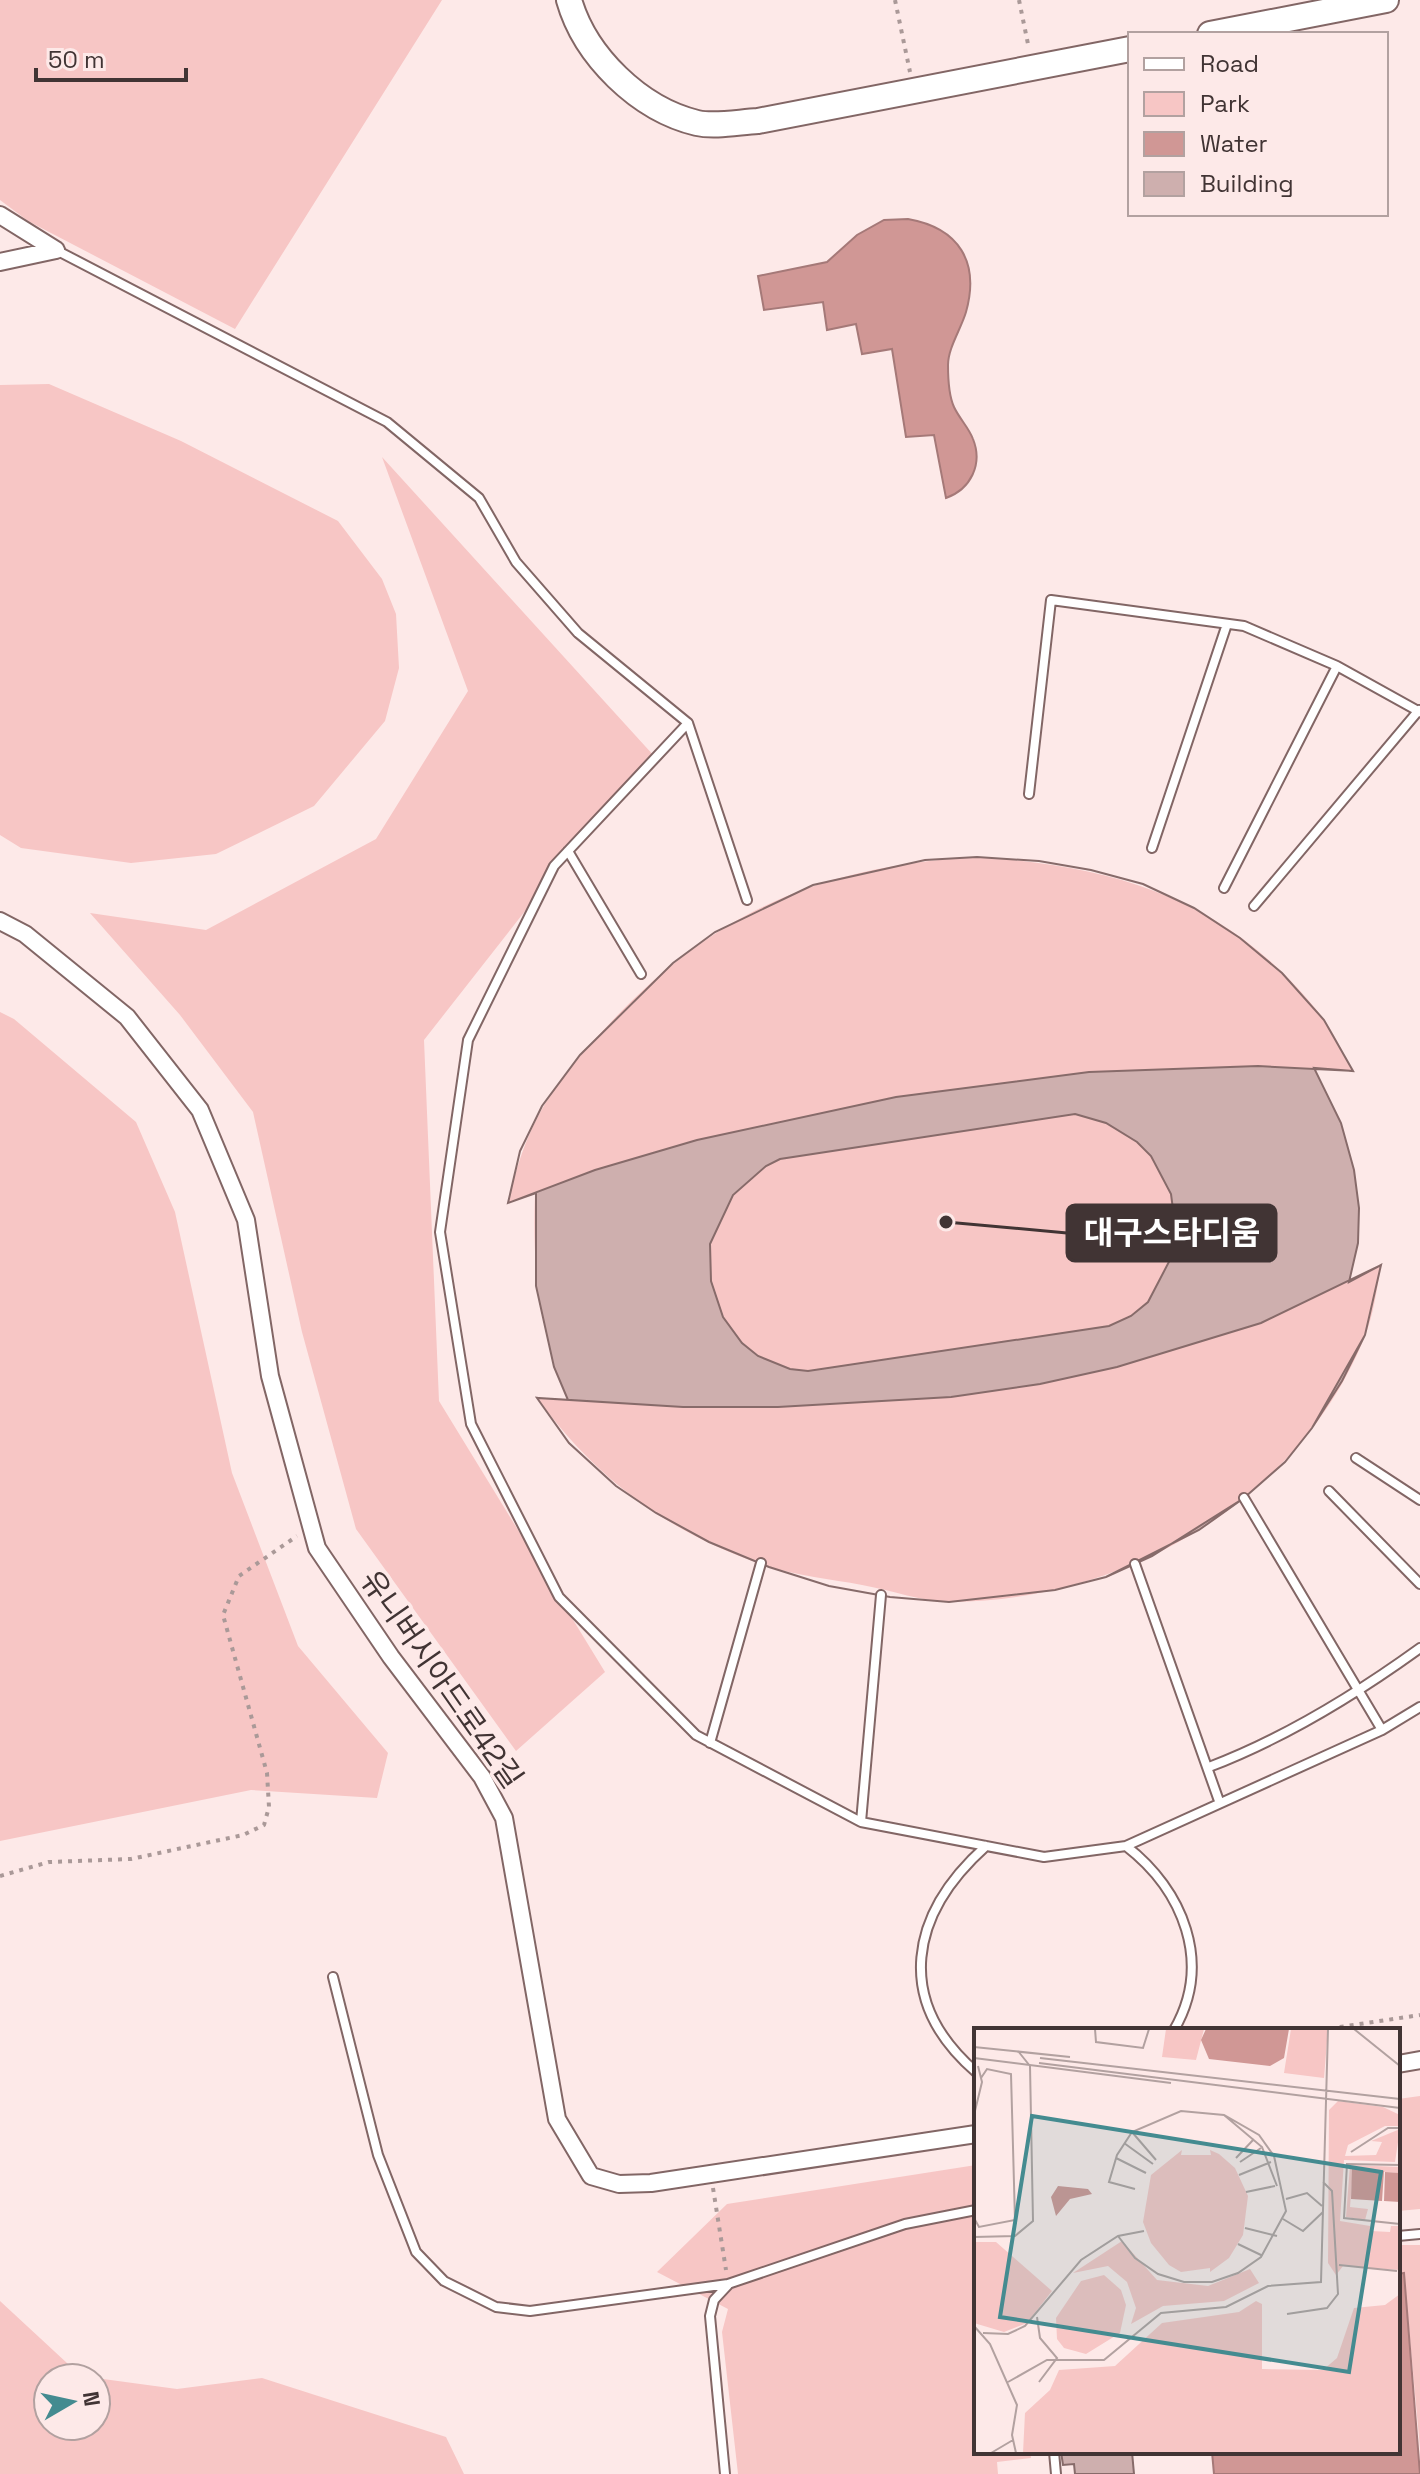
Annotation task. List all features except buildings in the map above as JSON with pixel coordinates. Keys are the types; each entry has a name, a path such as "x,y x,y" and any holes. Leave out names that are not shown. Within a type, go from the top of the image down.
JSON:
{"main road":[{"path":"569,0 594,52 624,83 651,104 698,123 758,121 1128,49"},
{"path":"1220,32 1386,0"}],"street":[{"path":"0,215 56,250"},
{"path":"0,262 56,250"},
{"name":"유니버시아드로42길","path":"0,921 25,934 127,1017 200,1110 246,1220 270,1376 317,1548 391,1657 482,1777 504,1818 557,2119 591,2176 619,2184 711,2174 974,2134"},
{"path":"1400,2064 1420,2060"}],"lane":[{"path":"56,250 387,422 479,498 516,562 578,633 688,723 747,900"},
{"path":"1029,794 1051,600 1244,626 1337,666 1420,711 1254,906"},
{"path":"1152,848 1227,624"},
{"path":"1224,888 1337,666"},
{"path":"688,723 554,866 468,1040 440,1232 471,1424 559,1597 696,1735 710,1743 861,1822 1044,1857 1126,1846 1219,1801 1382,1730 1420,1707"},
{"path":"568,851 641,974"},
{"path":"1356,1458 1420,1500"},
{"path":"1329,1491 1420,1584"},
{"path":"1244,1498 1362,1690 1382,1730"},
{"path":"710,1743 761,1563"},
{"path":"1135,1564 1219,1801"},
{"path":"861,1822 881,1595"},
{"path":"1209,1767 1245,1753 1362,1690 1420,1648"},
{"path":"974,2070 956,2055 937,2028 925,1997 921,1963 926,1930 938,1899 957,1872 986,1846"},
{"path":"1126,1846 1166,1884 1183,1914 1191,1948 1191,1983 1175,2028"},
{"path":"333,1977 378,2155 416,2252 444,2281 496,2307 530,2311 728,2284 905,2224 974,2210"},
{"path":"1400,2236 1420,2234"},
{"path":"725,2474 710,2316 714,2300 728,2284"},
{"path":"1054,2454 1056,2474"}],"path":[{"path":"895,0 914,91"},
{"path":"1019,0 1033,68"},
{"path":"0,1876 49,1862 131,1859 243,1835 264,1825 269,1807 267,1773 223,1615 239,1576 312,1528"},
{"path":"1333,2028 1420,2015"},
{"path":"711,2174 728,2284"}],"green space":[{"path":"0,0 442,0 235,329 28,221 0,200"},
{"path":"49,384 181,441 338,521 382,579 396,614 399,668 385,721 314,806 216,854 131,863 21,848 0,835 0,385"},
{"path":"382,457 655,757 565,860 424,1040 439,1401 605,1672 516,1751 356,1529 302,1332 253,1112 180,1015 90,913 206,930 376,839 468,691"},
{"path":"977,857 1078,870 1125,881 1169,897 1211,918 1251,945 1288,978 1323,1018 1353,1071 1314,1068 1338,1121 1352,1172 1357,1223 1349,1281 1381,1265 1365,1336 1336,1394 1297,1447 1251,1492 1199,1530 1141,1561 1080,1583 1016,1597 952,1602 918,1598 767,1566 699,1538 638,1501 611,1479 560,1427 537,1398 568,1399 544,1324 536,1273 535,1194 508,1203 524,1148 558,1084 611,1022 651,983 692,950 776,900 822,883 921,862"},
{"path":"0,1012 14,1019 136,1122 175,1212 232,1473 298,1646 388,1753 377,1798 251,1790 0,1841"},
{"path":"1420,2096 1420,2209 1400,2211 1400,2099"},
{"path":"974,2165 974,2454 1030,2454 1031,2458 997,2462 998,2474 738,2474 722,2332 728,2309 657,2272 727,2204"},
{"path":"1400,2245 1420,2245 1420,2448 1404,2274 1400,2274"},
{"path":"0,2301 66,2362 32,2362 32,2442 112,2442 112,2380 177,2389 262,2378 446,2437 464,2474 0,2474"}],"water":[{"path":"908,219 941,230 952,239 967,263 970,278 966,312 950,352 948,375 952,403 971,435 977,458 968,482 946,498 934,435 906,437 892,349 862,354 856,324 827,330 823,302 764,310 758,276 827,262 857,235 884,220"},
{"path":"1404,2273 1420,2474 1214,2474 1212,2454 1400,2454 1400,2274"}],"place":[{"name":"대구스타디움","path":"946,1222"}]}
